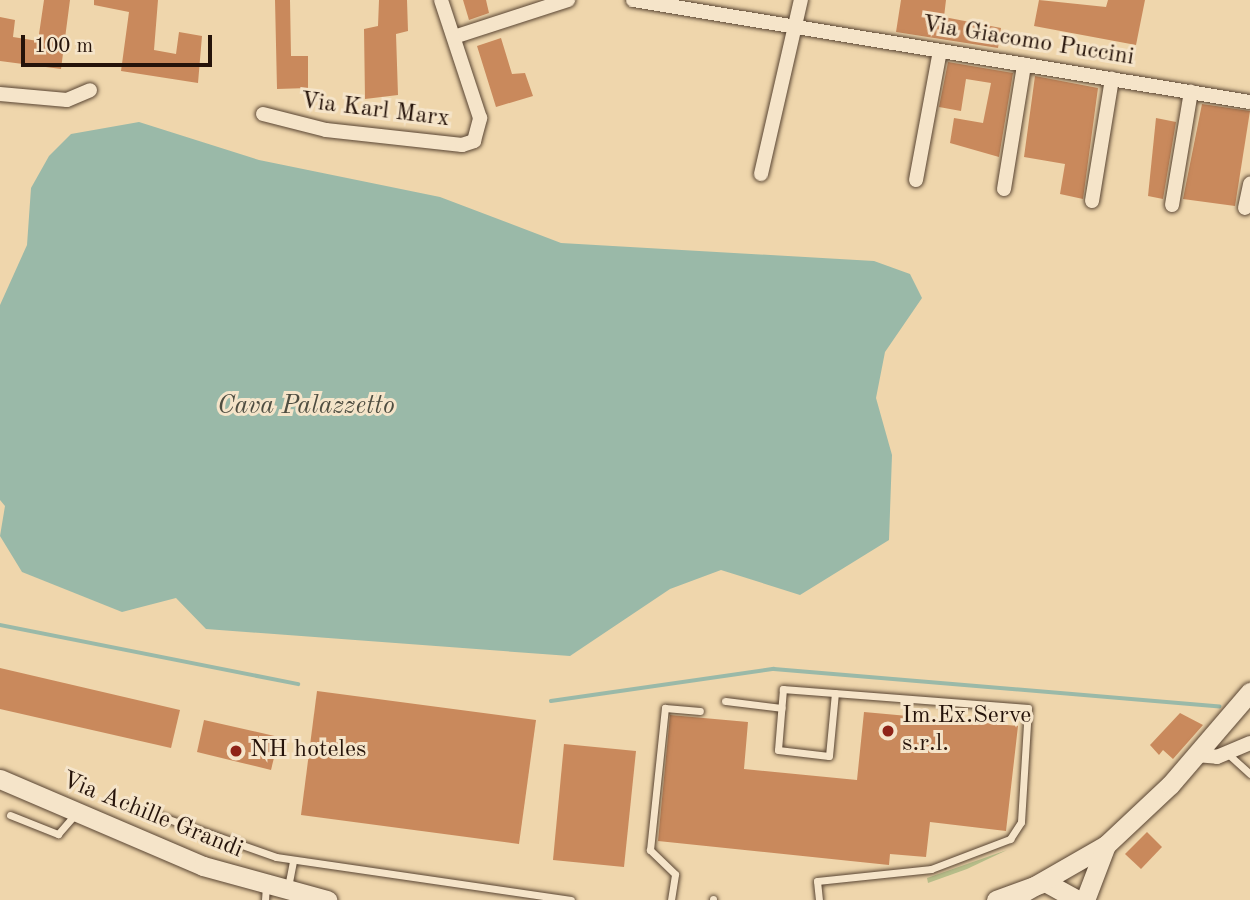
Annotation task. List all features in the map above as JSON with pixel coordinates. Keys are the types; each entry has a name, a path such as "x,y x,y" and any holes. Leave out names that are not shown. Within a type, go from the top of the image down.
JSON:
{"main road":[{"path":"996,900 1106,845 1196,755 1250,692"},
{"name":"Via Achille Grandi","path":"0,779 266,893 327,900"},
{"path":"1085,900 1106,845"},
{"path":"1010,900 1025,887 1057,884 1078,900"}],"street":[{"path":"441,0 454,37 568,0"},
{"name":"Via Giacomo Puccini","path":"633,0 1250,102"},
{"path":"761,174 802,0"},
{"name":"Via Karl Marx","path":"263,114 327,130 462,145 479,134 480,118 454,37"},
{"path":"916,180 940,51"},
{"path":"1004,189 1024,65"},
{"path":"1092,201 1112,79"},
{"path":"0,94 67,100 90,90"},
{"path":"1172,205 1191,92"},
{"path":"1245,208 1250,184"},
{"path":"1196,755 1228,754 1250,743"}],"lane":[{"path":"819,900 817,881 931,869 1010,839 1021,822 1028,708 835,693 783,689 778,750 828,756 835,693"},
{"path":"724,701 782,708"},
{"path":"671,900 675,874 650,850 665,708 700,711"},
{"path":"1228,754 1250,774"},
{"path":"10,815 58,834 76,813"},
{"path":"157,815 293,860 571,900"},
{"path":"287,895 293,860"}],"green space":[{"path":"1007,850 967,869 928,883 927,878"}],"water":[{"name":"Cava Palazzetto","path":"139,122 259,160 440,197 561,243 874,261 910,274 922,298 885,352 876,398 892,455 889,540 800,595 721,570 670,589 570,656 206,629 176,598 122,612 22,572 0,536 5,506 0,500 0,305 27,245 31,188 49,156 71,134"}],"building":[{"path":"44,0 70,0 61,69 0,61 0,17 15,20 13,37 38,41"},
{"path":"94,0 158,0 154,50 176,54 179,32 202,36 198,83 121,71 129,12 94,5"},
{"path":"275,0 290,0 291,56 308,56 308,88 277,89"},
{"path":"379,0 407,0 408,31 396,34 398,95 365,99 364,29 378,26"},
{"path":"463,0 486,0 489,13 469,20"},
{"path":"901,0 946,0 944,17 1001,28 998,48 896,32"},
{"path":"1039,0 1106,7 1108,0 1145,0 1136,45 1034,26"},
{"path":"501,38 512,74 525,73 533,96 496,107 477,46"},
{"path":"948,62 1013,73 999,157 950,143 954,118 983,123 991,83 966,79 961,111 939,107"},
{"path":"1035,76 1098,88 1083,199 1060,194 1065,164 1024,157"},
{"path":"1202,104 1250,111 1235,206 1183,199"},
{"path":"1156,118 1176,122 1163,199 1148,196"},
{"path":"0,668 180,710 171,748 0,709"},
{"path":"317,691 536,720 519,844 301,815"},
{"path":"864,712 1018,726 1006,831 930,822 926,857 890,854 889,865 658,841 670,715 748,722 744,769 857,780"},
{"path":"1180,713 1203,725 1173,759 1163,750 1159,755 1150,745"},
{"path":"204,720 279,737 271,770 197,752"},
{"path":"564,744 636,751 624,867 553,860"},
{"path":"1147,832 1162,847 1141,869 1125,854"}],"waterway":[{"path":"0,625 298,684"},
{"path":"551,701 774,669 1219,706"}],"place":[{"name":"Im.Ex.Serve s.r.l.","path":"888,731"},
{"name":"NH hoteles","path":"236,751"}]}
